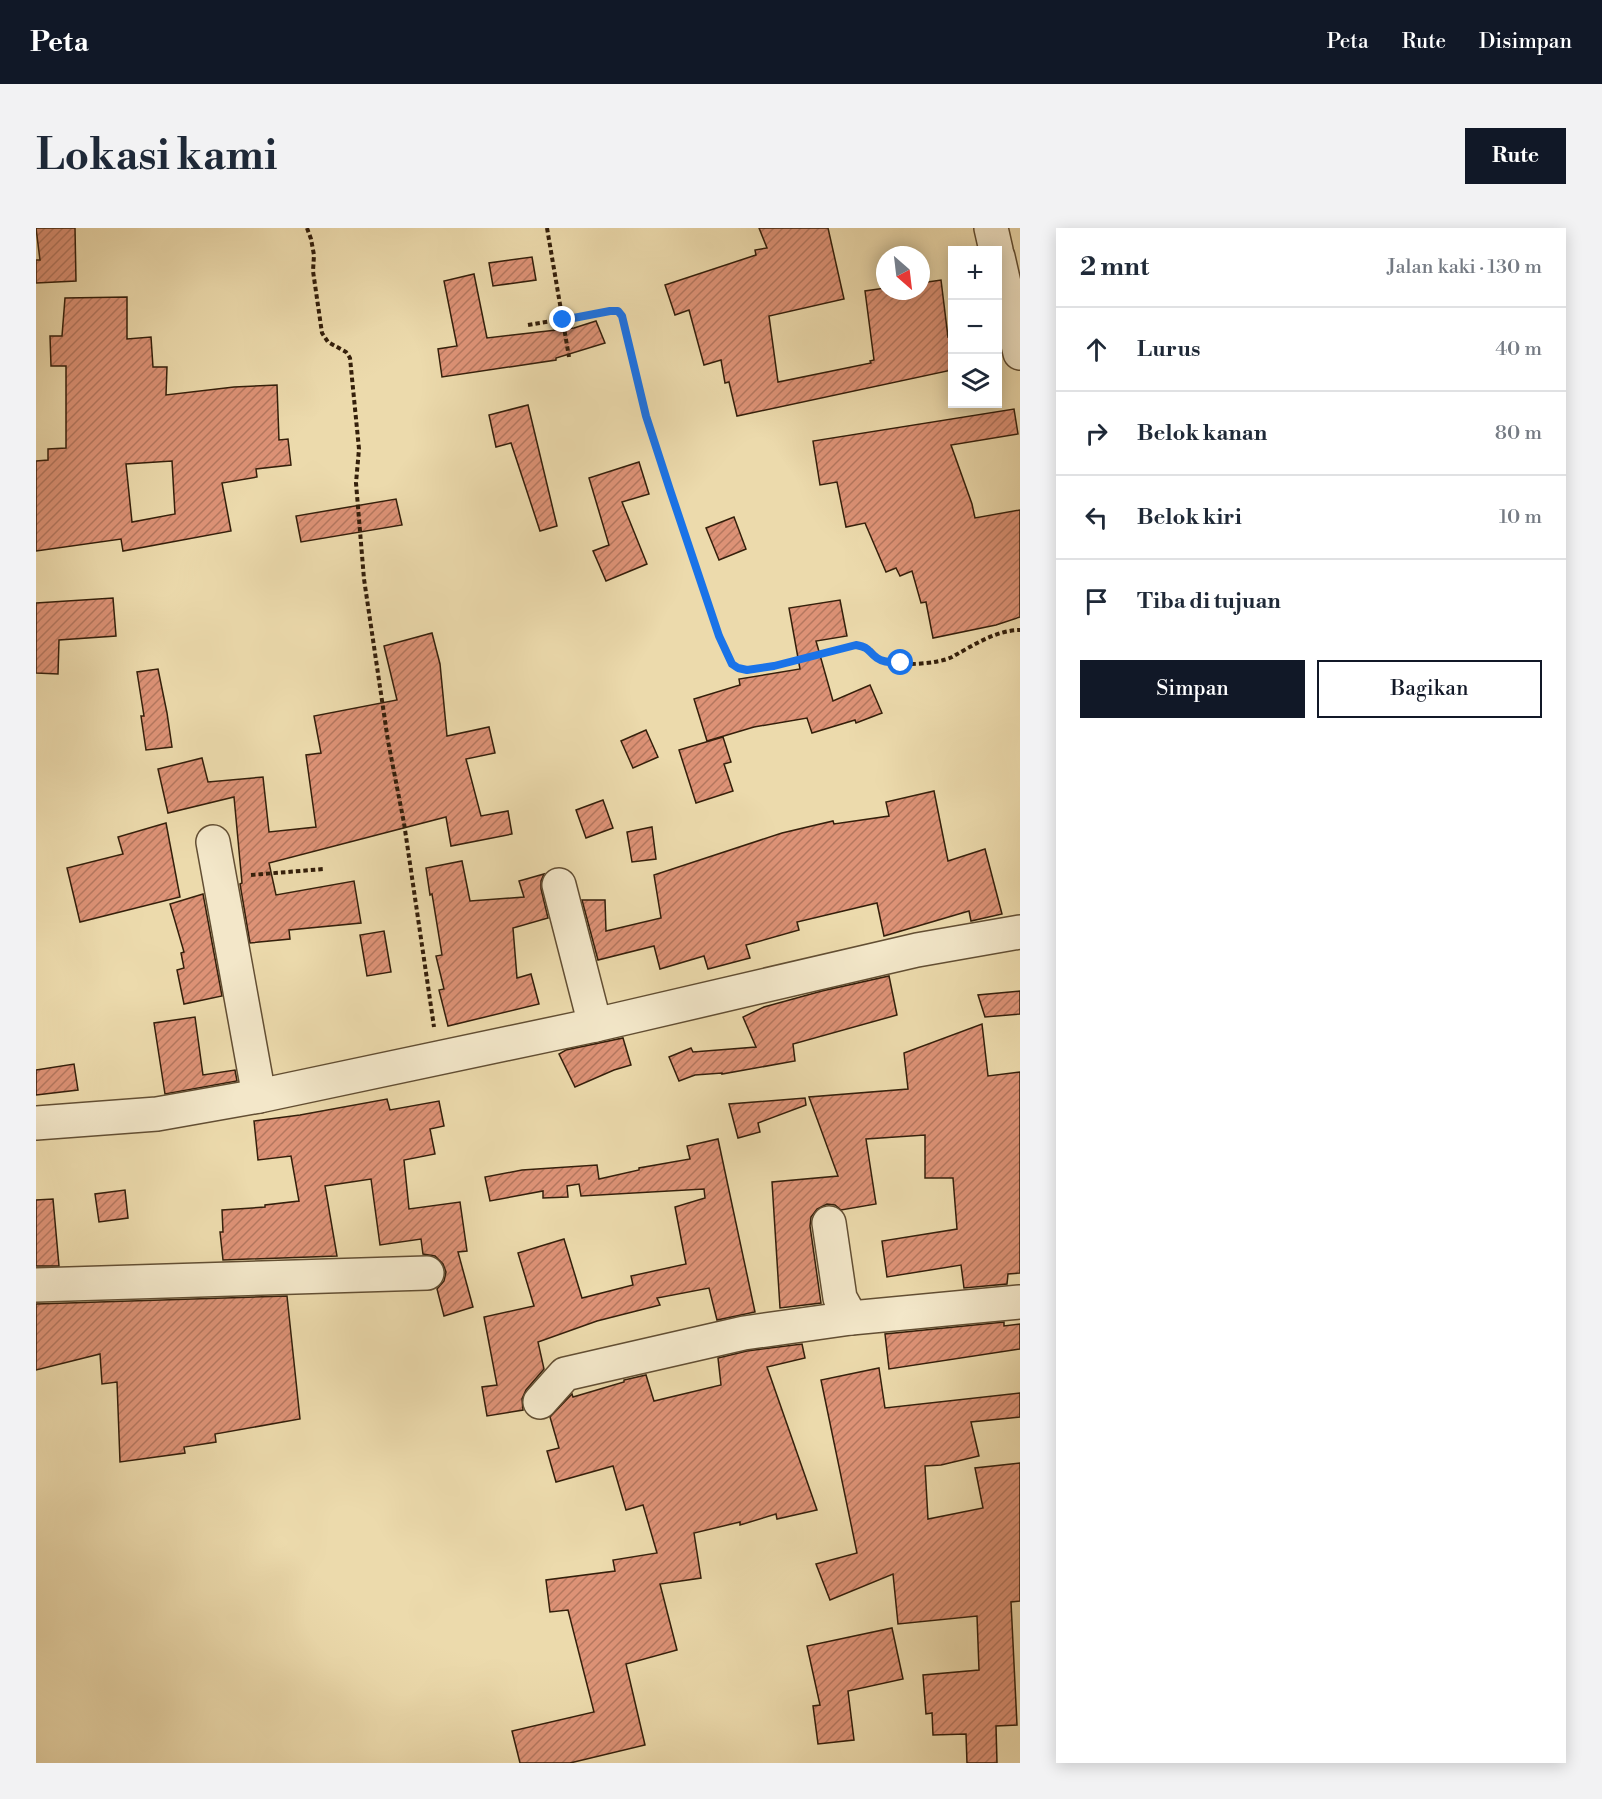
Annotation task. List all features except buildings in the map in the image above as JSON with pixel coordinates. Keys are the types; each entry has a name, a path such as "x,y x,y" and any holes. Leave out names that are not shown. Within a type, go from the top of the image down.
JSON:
{"street":[{"path":"991,228 995,246"},
{"path":"1002,274 1020,353"},
{"path":"213,842 259,1096"},
{"path":"559,885 595,1025"},
{"path":"36,1123 156,1114 259,1096 595,1025 916,950 1020,932"},
{"path":"829,1223 840,1298 851,1318"},
{"path":"36,1285 427,1273"},
{"path":"540,1402 565,1374 744,1333 851,1318 1020,1302"}],"path":[{"path":"307,228 314,255 313,271 322,333 328,342 346,352 350,358 359,449 356,483 364,579 388,741 404,823 438,1057"},
{"path":"547,228 569,357"},
{"path":"528,325 610,311 618,311 622,316 646,416 670,490 719,636 732,664 738,668 747,670 774,666 856,645 867,647 876,657 887,662 921,663 950,658 990,638 1020,630"},
{"path":"220,877 322,869"}],"route":[{"path":"563,320 610,311 618,311 622,316 646,416 719,636 732,664 747,670 774,666 856,645 867,647 876,657 887,662 901,663"}]}
